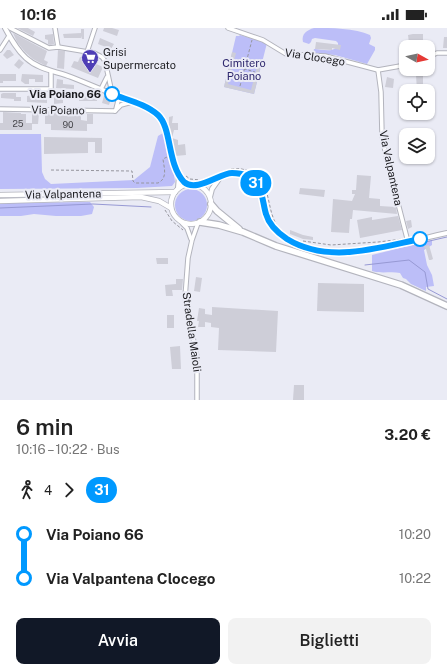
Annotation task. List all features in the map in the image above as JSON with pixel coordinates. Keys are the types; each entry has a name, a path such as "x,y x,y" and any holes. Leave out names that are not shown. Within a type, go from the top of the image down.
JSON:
{"highway":[{"path":"211,204 228,221 243,232"},
{"path":"199,223 218,225 243,232 276,246 401,285 447,306"}],"main road":[{"path":"171,208 174,192 178,188 187,184 197,185 205,190 210,197 211,204 208,215 199,223 190,225 182,223"},
{"name":"Via Valpantena","path":"0,195 174,192"},
{"name":"Via Valpantena","path":"0,201 141,197 159,201 171,208 174,215 182,223"}],"street":[{"path":"5,28 19,50 34,64 101,89 156,113 162,119 171,155 178,173 180,180 178,188"},
{"path":"55,28 58,47"},
{"path":"87,52 95,28"},
{"name":"Via Clocego","path":"228,28 235,32 250,35 263,40 286,54 325,56 378,70 399,66"},
{"path":"11,29 49,48 58,47 94,53 102,57 105,61 112,94"},
{"path":"0,50 10,36"},
{"path":"435,54 447,53"},
{"name":"Via Valpantena","path":"378,70 381,92 382,134 387,161 407,240"},
{"path":"0,89 51,89 51,71"},
{"path":"101,89 108,76"},
{"path":"116,111 119,97"},
{"path":"116,111 121,105 132,102"},
{"name":"Via Poiano","path":"0,109 116,111"},
{"path":"178,173 187,184"},
{"path":"197,185 231,173 238,173 248,176 254,180 260,189 266,215 273,227 282,236 305,248 328,252 364,251 407,240 447,233"},
{"path":"210,197 215,183 221,177"},
{"path":"182,223 187,228 192,240"},
{"name":"Stradella Maioli","path":"197,400 198,368 196,346 185,298 188,258 192,240 199,223"}],"path":[{"path":"240,86 252,39"},
{"path":"234,66 255,72"},
{"path":"51,170 130,170 132,171 133,181 135,183 158,183 164,180 165,175 163,159 171,155"},
{"path":"228,169 238,168 253,172 261,180 266,189 272,216 280,229"},
{"path":"185,176 190,179 202,180"},
{"path":"165,209 172,221 186,233"},
{"path":"298,240 331,245 407,240"}],"green space":[{"path":"314,28 343,29 370,35 371,38 369,44 375,47 375,50 367,64 335,55 313,53 314,49 329,50 338,47 338,43 336,41 315,38 312,39 309,44 303,42 305,33"},
{"name":"Cimitero Poiano","path":"240,35 267,43 254,94 224,87 236,36"},
{"path":"163,133 168,158 174,173 175,182 172,186 137,188 0,189 0,134 41,134 42,172 45,179 51,184 134,180 150,167 158,136"},
{"path":"188,189 194,189 204,196 207,205 206,211 200,218 194,221 188,221 178,214 175,208 175,202 182,192"},
{"path":"90,202 94,207 92,214 81,216 34,214 21,216 0,216 0,203"},
{"path":"432,240 432,245 424,250 434,286 426,287 426,291 411,284 403,278 400,273 372,271 372,255"}],"building":[{"path":"17,28 28,28 35,32 33,36"},
{"path":"104,28 119,30 117,36 103,31"},
{"path":"81,29 84,29 84,39 82,39 81,36 81,38 64,38 63,34 81,33"},
{"path":"13,33 47,51 44,60 48,62 46,66 33,59 25,52 17,42"},
{"path":"53,34 54,44 50,45 48,44 48,40 45,39 45,35"},
{"path":"423,34 423,40 409,40 408,35"},
{"path":"444,37 447,37 447,48 443,48"},
{"path":"100,38 114,44 111,49 98,44"},
{"path":"316,42 341,45 340,50 332,48 332,50 315,49"},
{"path":"7,50 10,50 14,55 7,59 3,55"},
{"path":"58,50 65,51 64,69 57,68"},
{"path":"232,52 236,53 228,84 251,90 259,59 262,60 254,94 224,87"},
{"path":"80,57 85,59 84,65 91,68 94,63 103,67 98,78 71,67 74,61 78,62"},
{"path":"19,59 24,63 19,69 14,65"},
{"path":"0,74 16,74 16,81 3,81 3,83 0,83"},
{"path":"22,74 43,75 43,82 35,82 35,79 29,79 29,84 25,84 21,81"},
{"path":"416,76 423,76 423,84 417,84"},
{"path":"387,77 394,79 393,88 385,87"},
{"path":"57,79 63,80 63,84 74,85 74,89 56,88"},
{"path":"85,92 86,94 97,93 97,101 79,101 79,97 68,96 68,94"},
{"path":"16,93 16,97 21,97 21,101 1,98 1,94"},
{"path":"47,94 47,103 27,102 27,96"},
{"path":"58,94 63,97 63,103 54,104 54,98"},
{"path":"104,96 111,99 109,105 102,103"},
{"path":"3,112 26,114 26,123 32,123 32,113 39,113 38,124 32,124 32,130 0,130 0,123 3,123"},
{"path":"45,113 81,114 81,120 87,121 87,114 93,114 93,124 87,124 87,131 51,130 51,124 45,124"},
{"path":"173,116 172,123 178,123 178,130 174,130 172,138 178,140 178,145 185,144 186,155 175,156 167,124 169,124 169,117"},
{"path":"44,137 102,138 102,153 95,153 95,142 88,142 88,153 44,154"},
{"path":"357,175 371,176 369,198 380,199 380,206 396,207 397,214 353,210 352,219 350,219 349,233 331,232 333,199 352,201 355,194 352,194 352,190 356,190"},
{"path":"300,188 325,190 324,197 299,194"},
{"path":"398,216 402,230 360,238 357,220 372,217 372,220"},
{"path":"411,220 412,227 408,229 406,221"},
{"path":"290,230 313,237 313,240 303,239 290,234"},
{"path":"429,245 433,259 431,260 429,260 424,246"},
{"path":"156,258 168,258 168,264 157,264"},
{"path":"196,277 202,278 200,292 194,291"},
{"path":"176,279 183,279 182,290 172,290 173,296 166,296 165,285 176,284"},
{"path":"318,283 364,284 364,312 317,311"},
{"path":"212,307 278,311 276,352 218,350 219,328 211,327 211,323 205,322 205,327 198,327 199,321 197,321 199,308 205,309 205,314 212,315"},
{"path":"167,315 174,315 174,328 167,328"},
{"path":"180,346 181,369 172,369 170,347"},
{"path":"294,385 304,385 304,400 293,400"}],"waterway":[{"path":"0,208 93,204 151,207"},
{"path":"412,245 447,237"},
{"path":"365,265 409,260 425,272 428,289 447,299"}],"bus line":[{"name":"31","path":"112,94 144,106 156,113 162,119 167,134 171,155 178,173 187,184 197,185 231,173 238,173 248,176 254,180 263,197 266,215 269,221 282,236 292,242 305,248 328,252 364,251 420,239"}],"place":[{"name":"Grisi Supermercato","path":"90,73"},
{"name":"Via Poiano 66","path":"112,94"}]}
